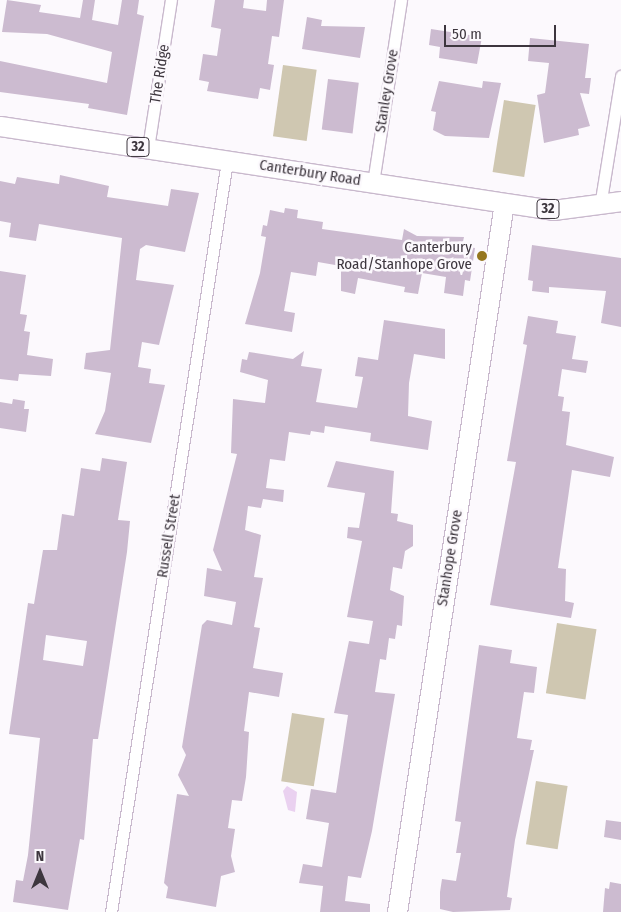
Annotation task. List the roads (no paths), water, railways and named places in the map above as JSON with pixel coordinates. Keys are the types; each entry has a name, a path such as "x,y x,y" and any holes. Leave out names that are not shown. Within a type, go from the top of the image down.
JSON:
{"main road":[{"name":"Canterbury Road","path":"0,126 553,210 600,206 621,201"},
{"name":"Stanhope Grove","path":"397,912 504,203"}],"street":[{"name":"The Ridge","path":"148,148 171,0"},
{"name":"Stanley Grove","path":"373,183 401,0"},
{"path":"600,206 621,76"},
{"name":"Russell Street","path":"111,912 227,160"}],"place":[{"name":"Canterbury Road/Stanhope Grove","path":"482,256"}]}
